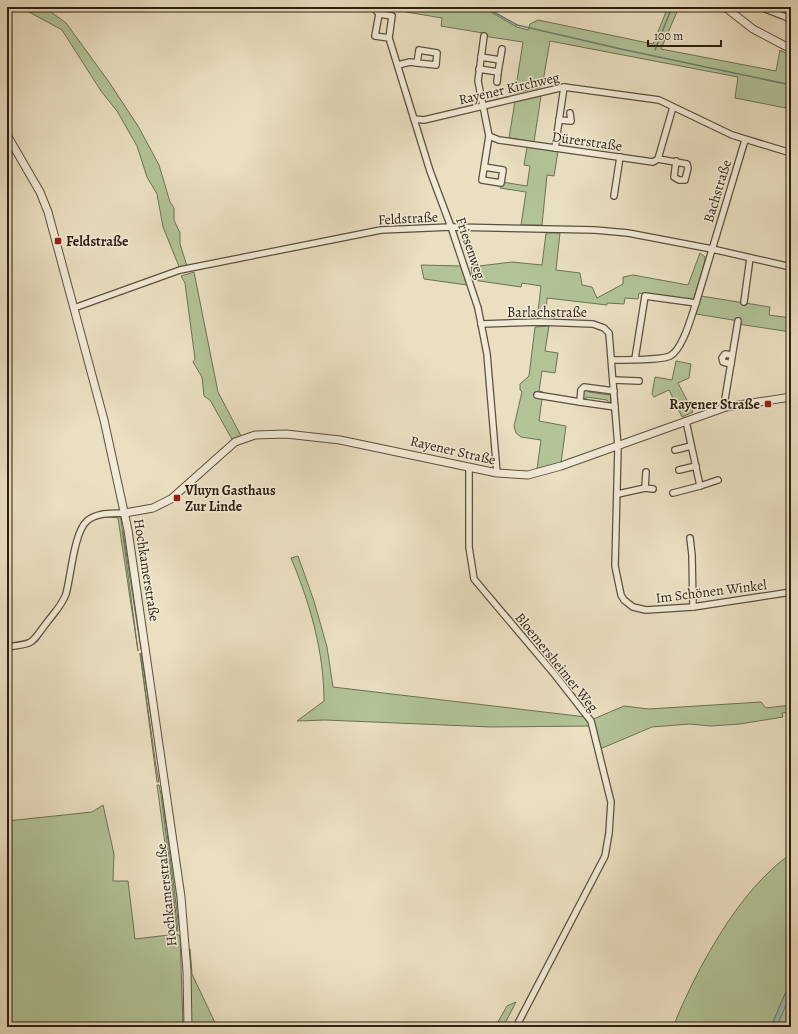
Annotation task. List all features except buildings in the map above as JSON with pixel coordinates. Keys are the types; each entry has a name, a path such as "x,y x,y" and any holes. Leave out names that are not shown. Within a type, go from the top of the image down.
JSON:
{"street":[{"name":"Friesenweg","path":"373,7 378,14 392,16 389,38 430,171 451,227 482,324 492,400 497,473"},
{"path":"725,7 753,29 791,49"},
{"path":"760,7 791,19"},
{"path":"378,14 375,36 389,38"},
{"path":"484,36 478,81 482,105 490,136 484,167"},
{"path":"497,82 502,48"},
{"path":"481,57 500,60"},
{"path":"398,65 410,62 417,63"},
{"path":"479,69 498,72"},
{"path":"555,148 564,87"},
{"name":"Rayener Kirchweg","path":"414,119 424,120 482,105 564,87 659,100 718,130 745,140 791,153"},
{"path":"658,159 674,107"},
{"path":"559,120 571,121 570,113"},
{"name":"Hochkamerstraße","path":"7,135 44,202 74,308 113,458 125,513 180,889 187,971 188,1027"},
{"name":"Dürerstraße","path":"490,136 499,140 650,162 657,162 658,159 676,161"},
{"name":"Bachstraße","path":"612,360 670,356 680,345 696,303 745,140"},
{"path":"614,196 620,157"},
{"name":"Feldstraße","path":"74,308 187,269 381,230 451,227 595,230 628,233 712,249 791,267"},
{"path":"744,302 750,258"},
{"path":"635,359 645,296 696,303"},
{"path":"726,407 725,399 738,321"},
{"name":"Barlachstraße","path":"482,324 540,322 592,324 604,328 609,333 618,446"},
{"path":"731,364 724,363 722,358 725,354 732,355"},
{"path":"613,380 639,382"},
{"path":"580,402 581,390 584,387 614,391"},
{"path":"537,395 615,407"},
{"name":"Rayener Straße","path":"125,513 153,508 171,499 235,442 255,435 286,434 340,440 497,473 520,475 537,474 726,407 791,397"},
{"path":"686,421 700,486"},
{"name":"Im Schönen Winkel","path":"618,446 615,566 621,595 628,604 639,609 693,607 791,592"},
{"path":"675,450 691,446"},
{"path":"678,470 696,466"},
{"name":"Bloemersheimer Weg","path":"469,467 469,547 474,579 555,675 591,721 611,802 610,833 605,856 516,1027"},
{"path":"645,488 646,472"},
{"path":"673,493 718,480"},
{"path":"618,494 645,488 653,489"},
{"path":"7,648 34,641 58,610 66,594 79,534 84,524 95,516 125,513"},
{"path":"690,538 692,555 693,607"}],"green space":[{"path":"20,7 44,7 66,23 109,82 138,126 159,165 170,202 174,208 174,220 180,233 180,244 187,266 180,269 163,227 157,194 147,177 137,146 117,111 101,91 62,30"},
{"path":"407,7 482,7 517,27 528,30 530,24 538,20 653,44 668,7 679,7 661,49 776,71 780,50 791,56 791,109 735,98 738,77 550,41 542,87 515,93 523,42 483,36 483,33 441,26 442,18 406,12"},
{"path":"541,96 534,142 509,138 515,101"},
{"path":"527,147 558,151 554,176 547,175 542,225 521,225 526,192 500,188 502,182 527,186 530,166 524,165"},
{"path":"546,233 560,233 556,270 580,273 582,285 592,287 597,298 623,284 623,277 633,275 688,285 700,253 705,257 705,261 693,301 639,293 638,299 625,298 624,304 607,303 607,305 547,298 546,319 537,320 541,286 522,283 521,287 473,280 471,267 512,262 542,265"},
{"path":"421,265 461,266 467,285 424,279"},
{"path":"194,272 218,392 241,436 233,441 210,400 204,396 202,377 193,362 195,359 185,283 181,276"},
{"path":"701,296 770,307 769,315 791,318 791,332 738,324 739,321 696,314"},
{"path":"549,326 545,351 558,353 555,373 542,371 539,391 543,392 539,421 566,426 561,463 537,469 541,440 521,437 516,433 514,426 522,392 520,390 520,384 529,376 535,327"},
{"path":"676,361 691,364 689,378 678,383 693,412 682,417 669,390 654,397 652,394 655,377 672,380"},
{"path":"586,389 589,392 609,395 608,392 610,392 611,405 607,400 586,397 586,400 582,397 584,390"},
{"path":"116,516 120,517 121,520 138,651 118,518 108,517 94,520 85,528 77,550 81,533 88,523 93,520 99,518"},
{"path":"126,531 143,649 141,650 123,532"},
{"path":"298,556 314,601 327,647 333,687 586,717 590,726 492,727 325,720 297,721 324,701 322,664 315,628 304,592 291,558"},
{"path":"140,653 156,766 159,782 157,782"},
{"path":"141,653 143,654 161,782"},
{"path":"761,702 766,708 791,705 791,712 782,713 783,717 740,724 711,726 690,724 652,727 600,749 591,720 624,706 649,709"},
{"path":"157,785 159,785 161,794 177,932"},
{"path":"161,785 177,882 180,931 178,920"},
{"path":"103,805 114,854 113,881 128,881 135,939 177,934 180,936 183,1027 7,1027 7,821 92,812"},
{"path":"791,854 791,980 771,1027 673,1027 694,981 721,932 754,888 772,869"},
{"path":"190,949 192,974 217,1027 190,1027 188,950"},
{"path":"791,989 791,1027 776,1027"},
{"path":"516,1002 503,1027 495,1027 507,1006"}],"water":[{"path":"791,980 790,992 784,1010 776,1027 771,1027"}],"waterway":[{"path":"485,7 517,25 791,85"},
{"path":"655,50 672,7"}],"place":[{"name":"Feldstraße","path":"58,241"},
{"name":"Rayener Straße","path":"768,404"},
{"name":"Vluyn Gasthaus Zur Linde","path":"177,498"}]}
